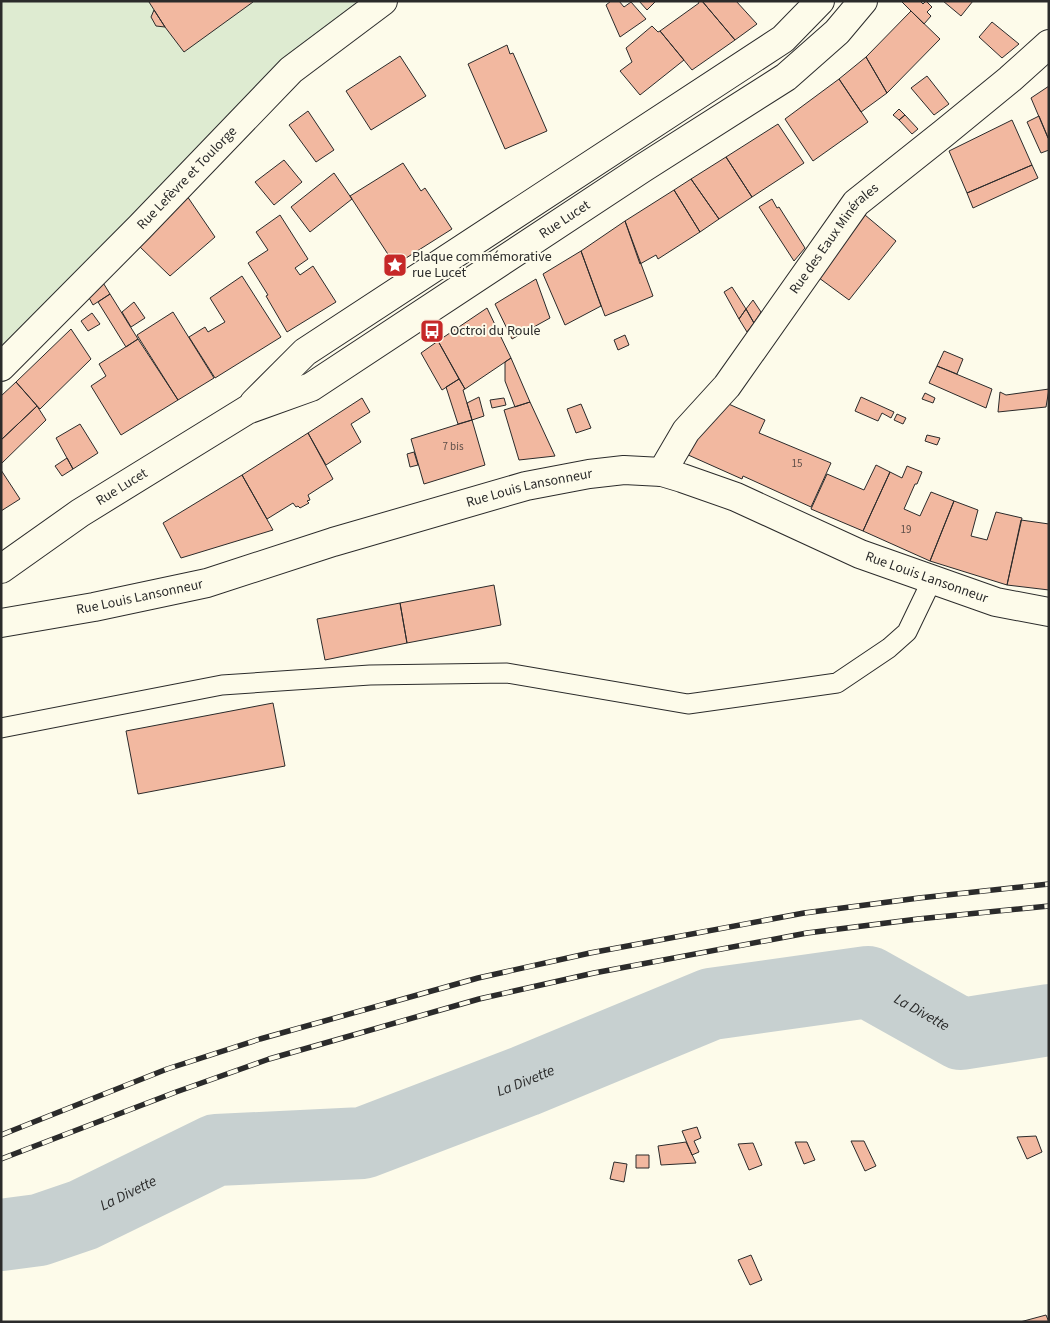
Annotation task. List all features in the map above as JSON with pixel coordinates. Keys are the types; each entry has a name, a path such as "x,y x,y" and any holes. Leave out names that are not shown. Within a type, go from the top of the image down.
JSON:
{"main road":[{"name":"Rue Lefèvre et Toulorge","path":"1,367 291,70 383,1"},
{"name":"Rue Lucet","path":"247,410 305,352 783,39 820,1"},
{"name":"Rue Lucet","path":"1,569 80,514 247,410 311,387 634,173 786,77 837,32 863,1"},
{"name":"Rue des Eaux Minérales","path":"662,472 686,432 727,386 856,203 944,134 1049,44"},
{"name":"Rue Louis Lansonneur","path":"1,624 207,583 333,542 526,486 589,474 624,470 662,472 736,497 860,554 996,602 1049,612"}],"lane":[{"path":"1,728 222,685 370,674 507,673 688,704 837,683 888,648 907,632 932,580"}],"green space":[{"path":"1,1 383,1 291,70 1,367"}],"building":[{"path":"150,1 253,2 184,52 165,27"},
{"path":"611,1 619,1 624,7 631,2 646,19 620,37 606,5"},
{"path":"639,1 656,1 647,10"},
{"path":"698,1 702,1 735,40 692,70 660,31 699,3"},
{"path":"702,1 736,1 757,24 735,40"},
{"path":"901,1 920,1 923,4 926,1 932,7 927,12 931,16 924,24"},
{"path":"943,1 973,1 961,16"},
{"path":"154,10 165,27 156,26 151,17"},
{"path":"911,11 940,39 887,93 866,57"},
{"path":"992,22 1019,44 1002,58 979,37"},
{"path":"652,26 658,32 660,31 684,60 640,95 620,71 632,62 626,48"},
{"path":"507,45 510,54 513,53 547,131 505,149 468,64"},
{"path":"400,56 426,96 371,130 346,91"},
{"path":"866,57 887,93 861,112 839,79"},
{"path":"927,76 949,104 934,115 911,88"},
{"path":"839,79 868,122 813,161 785,119"},
{"path":"1049,86 1049,137 1048,138 1031,98"},
{"path":"899,109 905,115 899,120 893,115"},
{"path":"308,111 334,150 316,162 289,125"},
{"path":"905,115 918,129 912,134 899,120"},
{"path":"1039,116 1049,140 1049,150 1041,153 1027,122"},
{"path":"1012,120 1032,165 967,193 949,151"},
{"path":"778,124 804,163 752,197 726,157"},
{"path":"726,157 752,197 719,219 691,179"},
{"path":"284,160 302,182 274,205 255,182"},
{"path":"403,163 421,191 425,188 452,229 395,265 350,196"},
{"path":"1032,165 1038,178 973,208 967,193"},
{"path":"334,173 352,199 310,232 291,207"},
{"path":"691,179 719,219 700,232 674,190"},
{"path":"674,190 700,232 658,259 656,255 640,264 625,221"},
{"path":"187,196 215,237 170,276 138,245"},
{"path":"772,199 805,248 794,261 759,207"},
{"path":"280,215 308,259 295,268 300,275 313,266 336,302 287,332 266,296 268,295 248,263 268,250 256,232"},
{"path":"865,215 896,241 849,300 815,275"},
{"path":"625,221 653,296 605,316 581,251"},
{"path":"581,251 601,306 565,325 543,274"},
{"path":"242,276 281,337 215,378 189,337 205,327 208,332 225,322 210,298"},
{"path":"536,279 550,318 512,339 495,304"},
{"path":"102,281 110,294 93,305 88,296"},
{"path":"732,287 746,309 739,319 724,292"},
{"path":"110,294 138,339 126,347 98,302"},
{"path":"753,300 761,312 754,323 746,309"},
{"path":"134,302 145,318 131,327 122,312"},
{"path":"487,308 511,358 465,389 438,341"},
{"path":"746,309 754,323 747,332 739,319"},
{"path":"173,312 214,378 178,400 137,335"},
{"path":"92,313 100,324 88,331 81,321"},
{"path":"71,329 91,359 40,409 16,382"},
{"path":"625,335 629,345 618,350 614,340"},
{"path":"138,339 178,400 121,435 91,386 106,376 99,364"},
{"path":"438,341 459,379 442,390 421,353"},
{"path":"944,351 963,359 957,374 937,366"},
{"path":"511,358 530,402 515,407 505,381 505,362"},
{"path":"937,366 992,389 986,408 929,383"},
{"path":"459,379 465,389 463,390 472,420 458,424 446,387"},
{"path":"16,382 37,406 1,440 1,396"},
{"path":"1049,389 1046,407 998,412 1000,392 1006,395"},
{"path":"925,393 935,398 933,403 922,399"},
{"path":"479,397 484,416 472,420 467,403"},
{"path":"861,397 894,412 891,418 882,413 878,421 855,411"},
{"path":"362,398 370,412 351,424 361,442 326,465 308,433"},
{"path":"504,398 506,405 492,408 490,400"},
{"path":"530,402 555,456 519,460 504,410"},
{"path":"724,402 765,420 759,433 831,463 811,507 743,476 742,479 686,454"},
{"path":"581,404 591,428 576,433 567,409"},
{"path":"37,406 46,420 1,464 1,440"},
{"path":"897,414 906,418 903,424 894,420"},
{"path":"472,420 485,465 424,484 411,439"},
{"path":"80,424 98,453 73,469 56,438"},
{"path":"308,433 333,479 308,495 310,500 307,501 309,503 300,508 296,507 293,503 267,519 242,475"},
{"path":"927,435 940,438 937,445 925,441"},
{"path":"414,452 418,465 410,467 407,454"},
{"path":"67,458 73,469 62,476 55,466"},
{"path":"876,465 890,472 863,531 811,509 827,474 864,490"},
{"path":"907,466 922,472 904,509 920,516 931,492 954,501 930,561 863,531 890,472 902,478"},
{"path":"1,470 20,499 1,511"},
{"path":"242,475 273,530 181,558 163,523"},
{"path":"954,501 978,510 971,536 987,540 996,512 1022,518 1007,585 930,561"},
{"path":"1021,520 1049,524 1049,590 1007,585"},
{"path":"494,585 501,625 407,643 400,603"},
{"path":"400,603 407,643 325,660 317,619"},
{"path":"273,703 285,766 138,794 126,731"},
{"path":"697,1127 701,1138 694,1141 699,1152 692,1155 682,1131"},
{"path":"1036,1136 1042,1152 1027,1159 1017,1137"},
{"path":"851,1141 864,1141 876,1166 865,1171"},
{"path":"686,1142 696,1163 661,1165 658,1146"},
{"path":"795,1142 807,1142 815,1160 804,1164"},
{"path":"753,1143 762,1165 749,1170 738,1144"},
{"path":"636,1155 649,1155 649,1168 636,1168"},
{"path":"614,1162 627,1164 624,1182 610,1179"},
{"path":"751,1255 762,1280 750,1285 738,1260"},
{"path":"1046,1315 1049,1322 1020,1322"}],"waterway":[{"name":"La Divette","path":"1,1235 39,1230 83,1215 216,1150 363,1143 525,1081 711,1004 868,982 961,1034 1049,1020"}],"railway":[{"path":"1,1135 167,1069 260,1039 478,978 590,953 804,913 1049,884"},
{"path":"1,1159 176,1092 269,1059 479,999 594,973 807,933 918,919 1049,906"}],"place":[{"name":"Plaque commémorative rue Lucet","path":"395,265"},
{"name":"Octroi du Roule","path":"432,331"}]}
